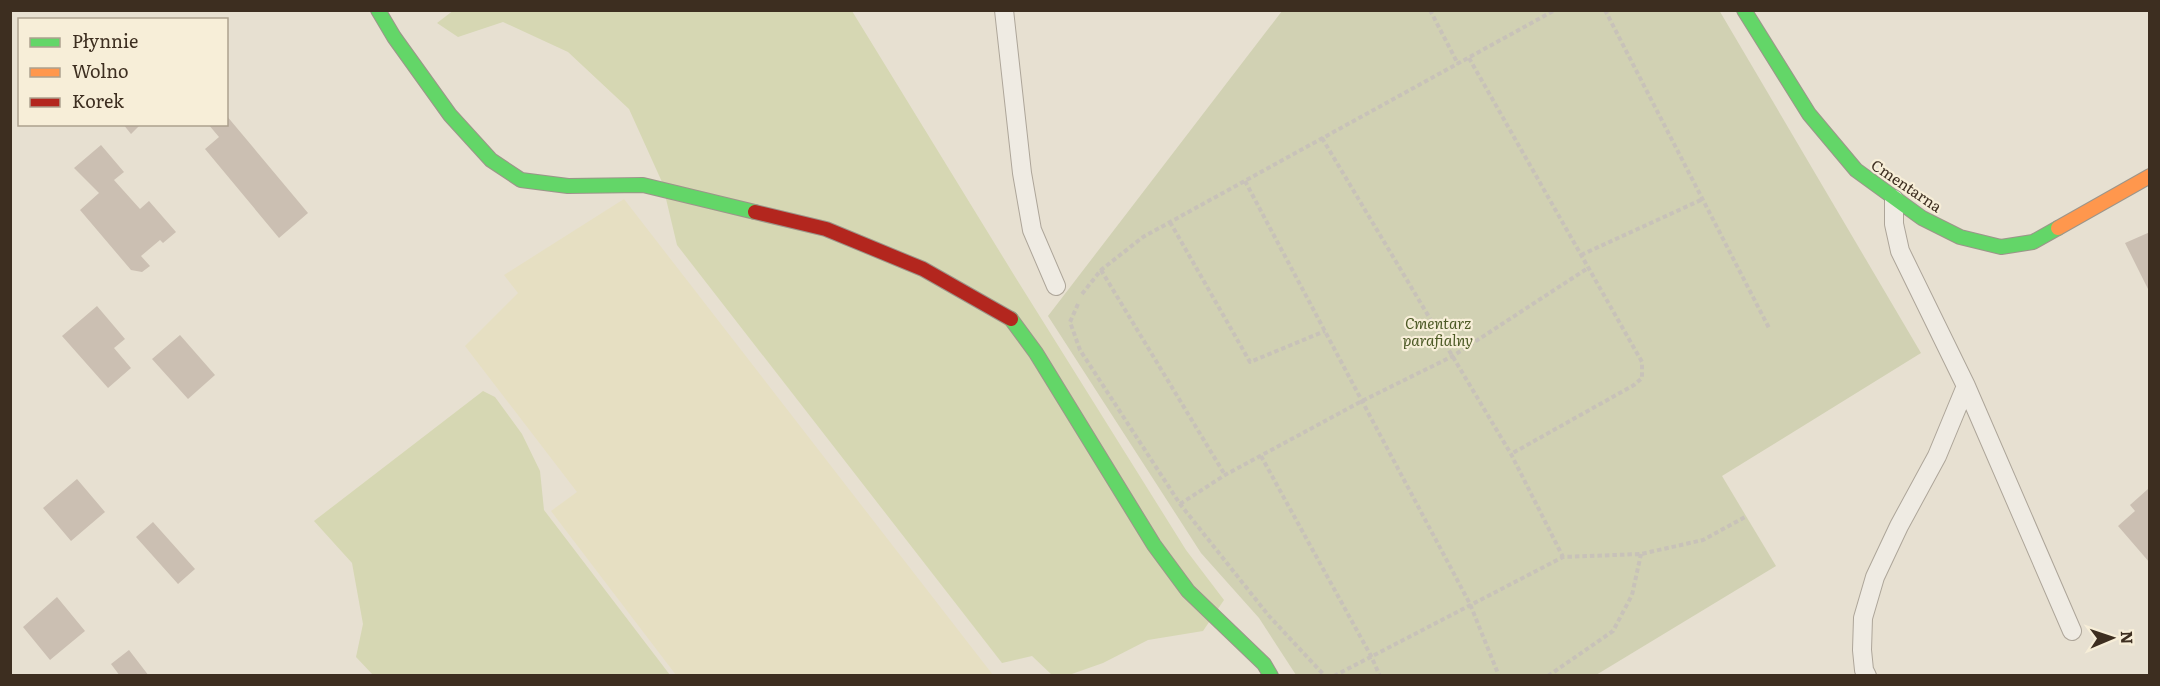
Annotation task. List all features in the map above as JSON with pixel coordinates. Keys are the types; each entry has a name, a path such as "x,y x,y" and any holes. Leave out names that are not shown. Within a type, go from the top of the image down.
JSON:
{"street":[{"path":"378,10 394,37 450,115 491,160 521,180 568,186 644,185 826,229 923,269 1011,319 1036,353 1154,545 1188,591 1264,664 1271,675"},
{"name":"Cmentarna","path":"1744,10 1809,114 1856,170 1922,218 1960,237 2001,247 2033,242 2150,176"}],"lane":[{"path":"1004,10 1022,173 1032,230 1056,286"},
{"path":"1894,199 1894,224 1900,251 1966,386 2072,631"},
{"path":"1867,675 1864,670 1863,618 1875,577 1899,526 1937,456 1966,386"}],"path":[{"path":"1430,10 1458,64"},
{"path":"1324,675 1269,616 1180,504 1080,350 1070,322 1083,292 1101,270 1143,237 1555,10"},
{"path":"1605,10 1769,328"},
{"path":"1469,58 1642,362 1642,378 1511,454"},
{"path":"1322,138 1511,454 1563,557"},
{"path":"1245,181 1470,604 1499,675"},
{"path":"1581,255 1702,199"},
{"path":"1170,222 1250,362 1325,331"},
{"path":"1180,504 1225,475 1362,401 1453,356 1588,268"},
{"path":"1101,270 1225,475"},
{"path":"1261,456 1380,675"},
{"path":"1334,675 1563,557 1641,554 1702,540 1745,517"},
{"path":"1548,675 1613,632 1632,595 1641,554"}],"shaded area":[{"path":"624,199 993,675 676,675 551,511 577,492 465,346 518,293 504,275"}],"green space":[{"path":"454,10 852,11 1186,550 1224,600 1203,631 1148,640 1103,663 1069,675 1052,675 1032,656 1002,663 677,245 662,182 629,109 568,52 503,22 458,37 437,23"},
{"name":"Cmentarz parafialny","path":"1719,10 1921,353 1722,476 1776,566 1596,675 1296,675 1259,618 1201,553 1048,316 1282,11"},
{"path":"483,391 495,397 522,434 540,471 544,510 670,675 373,675 356,657 363,624 352,563 314,521"}],"building":[{"path":"228,117 308,213 279,238 205,149 219,137 210,126 228,126"},
{"path":"125,126 139,126 131,134"},
{"path":"101,145 124,172 114,180 140,209 149,201 176,232 163,243 160,240 141,256 150,266 142,272 131,270 80,210 99,193 74,168"},
{"path":"2150,232 2150,293 2125,243"},
{"path":"97,306 125,339 114,348 131,368 108,388 62,336"},
{"path":"180,335 215,375 188,399 152,359"},
{"path":"77,479 105,512 71,541 43,508"},
{"path":"2148,489 2150,491 2150,563 2118,526 2135,511 2130,505"},
{"path":"153,522 195,569 178,584 136,537"},
{"path":"57,597 85,631 50,660 23,627"},
{"path":"129,650 149,676 120,676 111,664"}],"traffic: fast":[{"path":"378,10 394,37 450,115 491,160 521,180 568,186 643,185 755,212"},
{"path":"1744,10 1809,114 1856,170 1922,218 1960,237 2001,247 2033,242 2058,228"},
{"path":"1011,319 1036,353 1154,545 1188,591 1264,664 1271,676"}],"traffic: slow":[{"path":"2058,228 2150,176"}],"traffic: jam":[{"path":"755,212 826,229 923,269 1011,319"}]}
